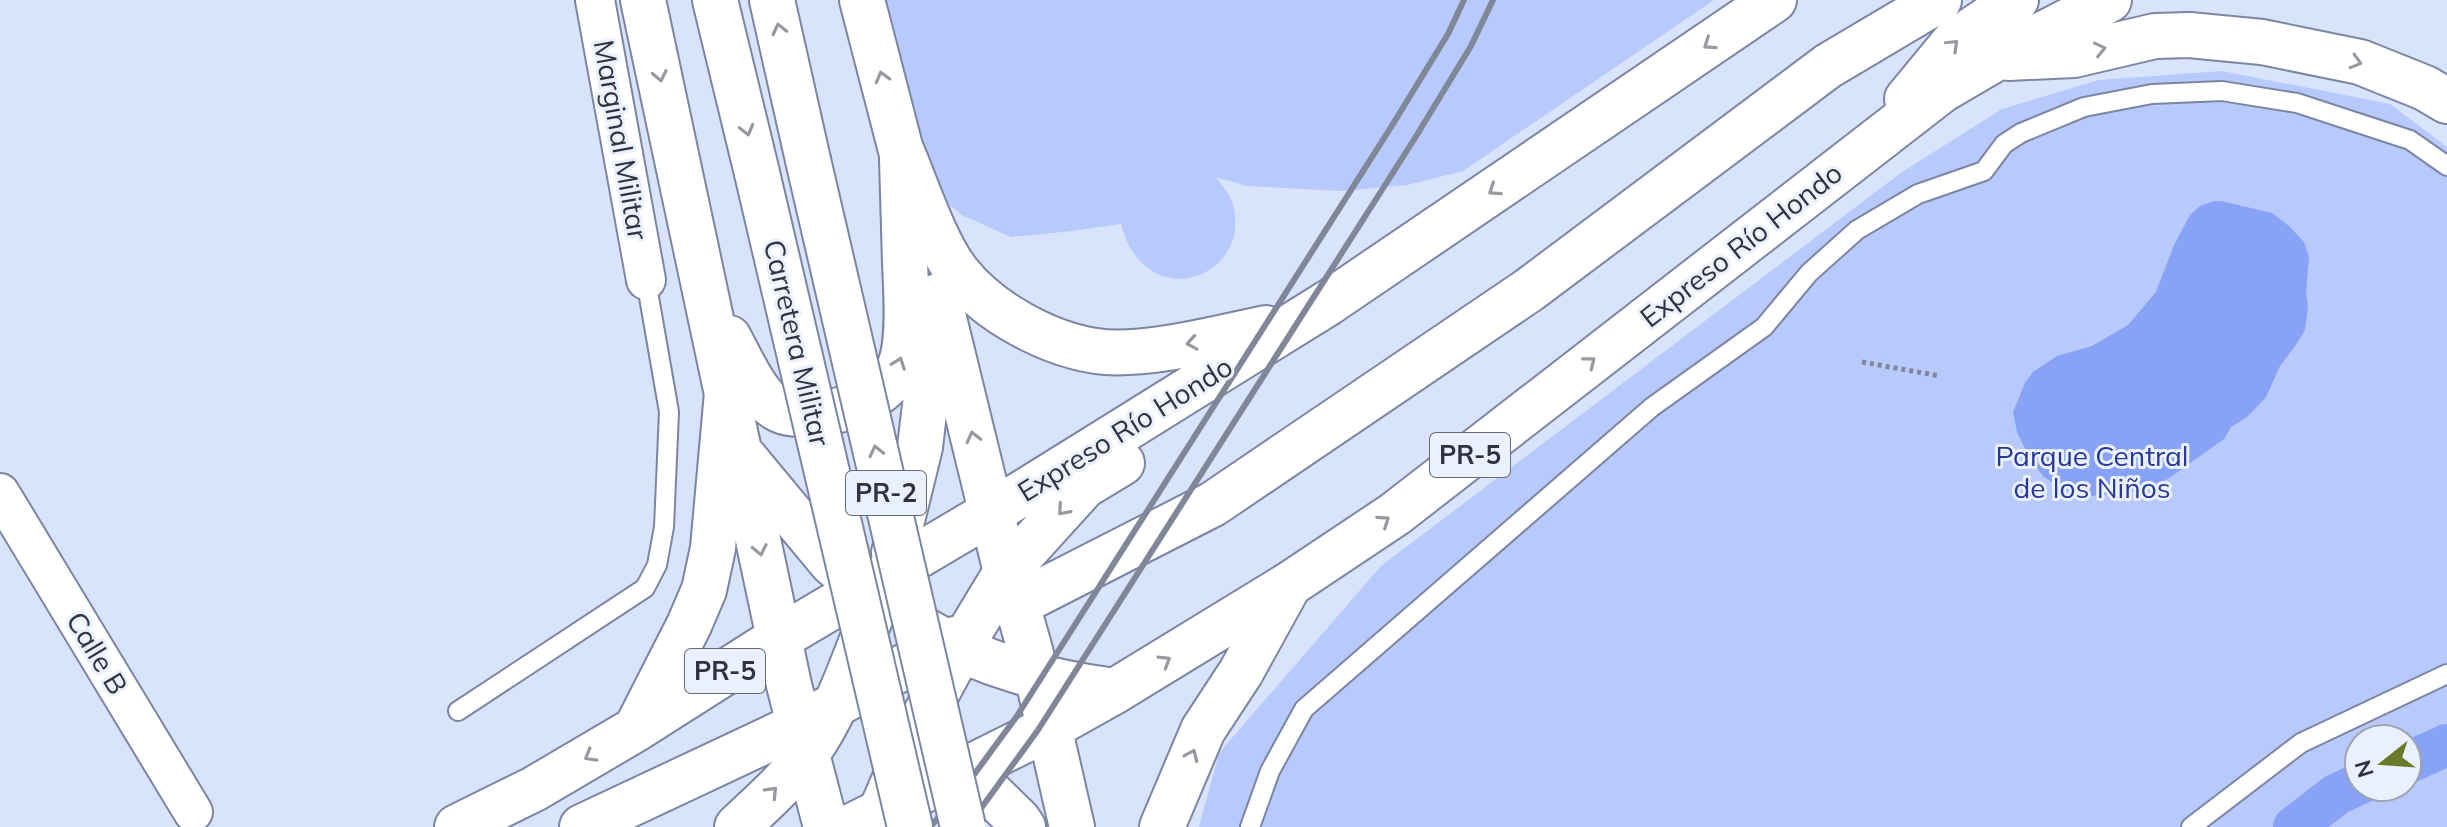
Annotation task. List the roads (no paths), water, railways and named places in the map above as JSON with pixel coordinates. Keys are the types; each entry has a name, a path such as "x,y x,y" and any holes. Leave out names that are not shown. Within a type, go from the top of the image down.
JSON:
{"main road":[{"path":"643,0 779,638 826,827"},
{"name":"Carretera Militar","path":"715,0 757,173 880,823"},
{"name":"Carretera Militar","path":"772,0 963,827"},
{"path":"862,0 1072,827"},
{"name":"Expreso Río Hondo","path":"457,827 534,789 636,729 779,638 876,587 1342,294 1774,0"},
{"path":"1012,588 1213,504 1529,290 1828,66 1939,0"},
{"path":"1867,148 1954,42 2016,0"},
{"name":"Expreso Río Hondo","path":"880,823 967,770 1115,691 1290,584 1395,514 1942,90 2109,0"},
{"path":"1995,59 2074,55 2155,36 2189,35 2262,42 2360,62 2425,88 2447,101"},
{"path":"708,299 759,391 776,408 796,414 823,413 845,408 880,390 897,372 905,333 902,152"},
{"path":"902,152 943,248 958,273 986,303 1025,328 1096,351 1128,351 1187,344 1296,322"},
{"path":"836,705 920,447 938,296"},
{"path":"582,827 836,705 959,641 1012,588 1084,486 1252,378 1296,322"},
{"path":"636,729 704,590 713,548 727,393"},
{"path":"739,451 831,562 959,641 1035,677 1115,691"},
{"path":"1162,827 1203,730 1241,672 1290,584"},
{"path":"880,823 912,739 959,641"},
{"path":"721,674 798,722"},
{"path":"836,705 912,739 967,770 1023,827"},
{"path":"737,827 798,722"}],"street":[{"name":"Marginal Militar","path":"595,0 646,280"},
{"name":"Calle B","path":"0,493 193,812"}],"lane":[{"path":"1250,827 1270,771 1304,709 1652,407 1764,327 1809,273 1857,230 1918,194 1984,171 2004,144 2021,133 2084,107 2152,94 2222,91 2297,103 2410,140 2447,166"},
{"path":"458,711 645,588 657,565 664,527 669,412 646,280"},
{"path":"2191,827 2301,743 2447,674"}],"water":[{"path":"2214,201 2272,213 2304,242 2309,257 2305,330 2280,366 2266,397 2247,417 2231,427 2224,439 2168,479 2121,494 2088,496 2060,488 2043,476 2017,432 2013,412 2025,383 2033,372 2057,356 2092,346 2128,325 2156,292 2174,245 2190,215 2200,206"}],"waterway":[{"path":"2423,756 2447,745"},
{"path":"2294,827 2343,791"}],"railway":[{"path":"930,827 962,791 1017,716 1393,124 1448,34 1464,0"},
{"path":"964,827 1038,730 1415,138 1471,46 1493,0"}],"park label":[{"name":"Parque Central de los Niños","path":"2092,472"}]}
